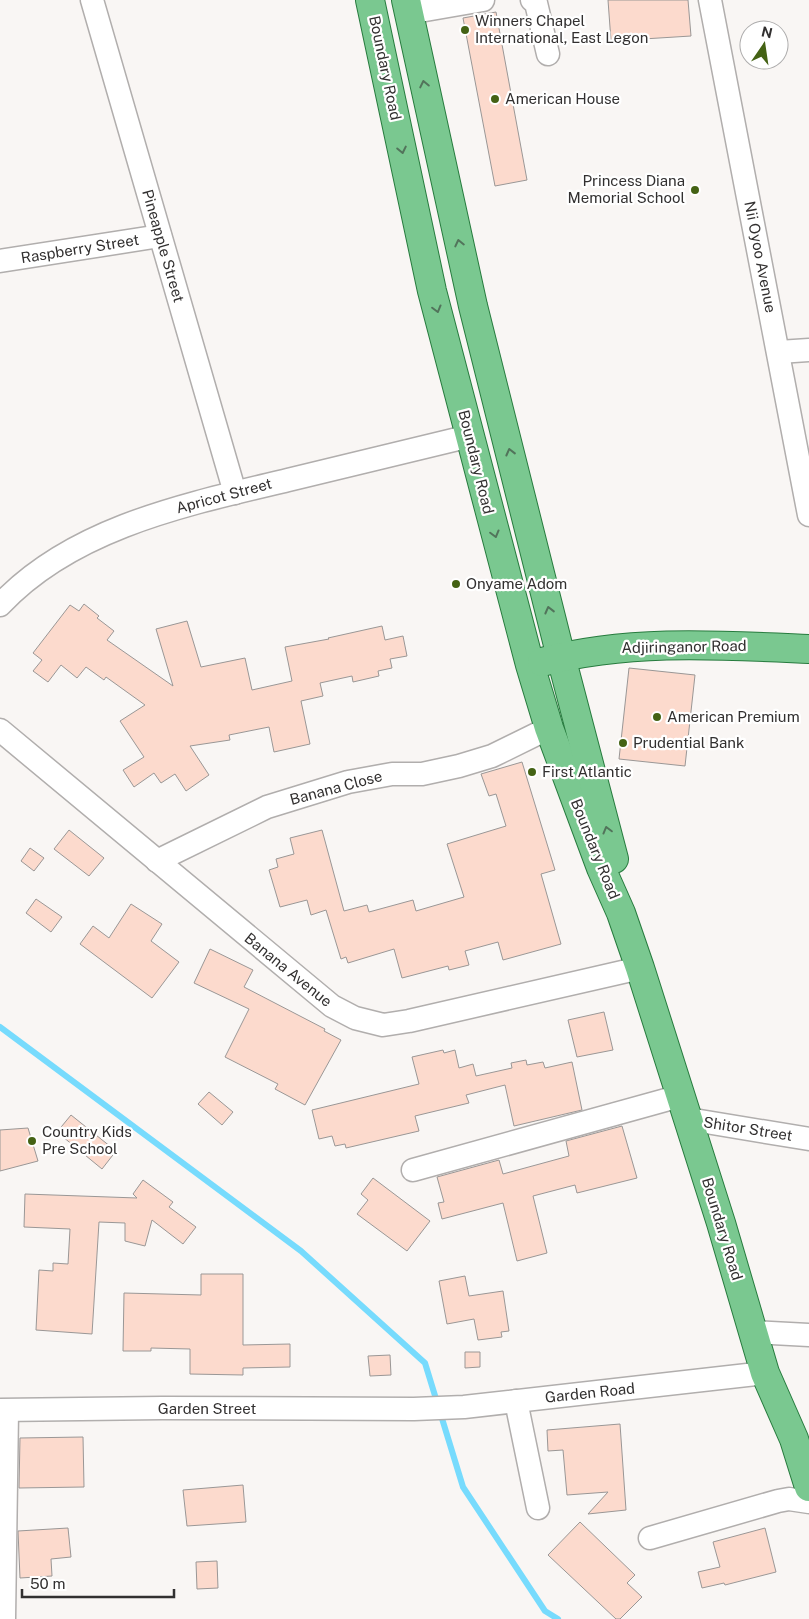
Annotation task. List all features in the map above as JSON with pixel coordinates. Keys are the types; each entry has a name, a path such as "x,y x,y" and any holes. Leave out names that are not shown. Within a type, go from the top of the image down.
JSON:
{"main road":[{"name":"Boundary Road","path":"370,0 432,291 530,665 549,728 601,868 622,913 721,1223 765,1373 794,1439 809,1486"},
{"name":"Boundary Road","path":"407,6 473,306 560,657 615,861 622,913"},
{"name":"Adjiringanor Road","path":"530,665 560,657 611,648 669,645 809,648"}],"street":[{"name":"Pineapple Street","path":"92,0 235,493"},
{"path":"407,6 483,0"},
{"path":"532,0 536,3 548,54"},
{"name":"Nii Oyoo Avenue","path":"710,0 809,515"},
{"name":"Raspberry Street","path":"0,262 160,236"},
{"path":"778,352 809,350"},
{"name":"Apricot Street","path":"0,605 17,586 67,553 118,527 196,502 470,436"},
{"name":"Banana Close","path":"158,861 267,807 348,782 392,774 422,774 459,766 492,756 549,728"},
{"name":"Banana Avenue","path":"0,730 332,1006 355,1018 383,1025 409,1021 640,968"},
{"path":"413,1170 684,1108"},
{"name":"Shitor Street","path":"684,1108 809,1139"},
{"path":"753,1332 809,1335"},
{"name":"Garden Road","path":"414,1409 464,1407 765,1373"},
{"path":"516,1401 538,1508"},
{"name":"Garden Street","path":"3,1410 162,1408 414,1409"},
{"path":"3,1410 4,1619"},
{"path":"650,1538 778,1501 790,1499 809,1502"}],"building":[{"path":"608,0 688,0 691,36 611,41"},
{"name":"American House","path":"496,12 527,180 495,186 463,18"},
{"path":"84,604 99,616 97,618 114,631 107,640 173,686 156,629 187,621 201,667 245,658 252,690 292,681 285,647 382,626 385,640 403,636 407,656 390,659 392,668 378,671 379,676 353,682 352,676 320,683 323,696 301,701 310,744 274,752 269,727 229,735 230,740 190,746 209,775 186,791 175,774 161,783 154,773 134,787 123,770 144,757 120,721 145,705 106,677 104,680 86,667 77,678 61,665 48,682 33,671 42,660 33,653 70,605 79,611"},
{"name":"American Premium","path":"629,668 695,675 685,766 619,759"},
{"path":"522,762 555,870 541,874 561,944 503,960 498,942 465,951 469,965 449,970 448,966 402,978 394,949 348,963 346,957 341,959 326,910 311,915 307,900 280,907 269,870 278,867 276,859 294,854 290,838 322,830 344,911 367,905 369,912 413,900 416,911 464,897 447,844 506,826 496,794 489,796 481,774"},
{"path":"69,830 104,858 89,876 54,849"},
{"path":"30,848 44,858 34,871 21,861"},
{"path":"36,899 62,917 51,932 26,913"},
{"path":"131,904 162,924 151,941 179,962 152,998 80,944 93,926 109,938"},
{"path":"210,949 253,970 244,987 325,1029 324,1031 341,1040 305,1105 275,1089 278,1084 225,1057 249,1009 194,983"},
{"path":"604,1012 613,1050 577,1057 568,1020"},
{"path":"443,1050 444,1053 455,1050 459,1068 473,1064 476,1076 512,1068 511,1063 526,1060 527,1065 543,1062 545,1068 572,1062 582,1110 514,1126 505,1085 466,1095 469,1103 415,1116 419,1131 346,1148 345,1144 335,1146 332,1136 319,1139 312,1110 419,1084 412,1057"},
{"path":"209,1092 233,1112 222,1125 198,1104"},
{"path":"71,1115 116,1151 102,1169 57,1132"},
{"path":"622,1126 637,1178 577,1193 575,1185 533,1196 547,1253 517,1261 503,1203 442,1219 438,1203 444,1202 437,1177 499,1160 503,1174 569,1156 566,1141"},
{"path":"28,1128 38,1161 0,1171 0,1130"},
{"path":"373,1178 430,1221 407,1251 357,1214 368,1200 361,1194"},
{"path":"143,1180 173,1202 169,1207 196,1227 183,1244 152,1220 145,1246 125,1241 125,1223 99,1222 92,1334 36,1330 39,1270 53,1271 53,1263 68,1264 70,1229 24,1227 25,1194 137,1198 133,1194"},
{"path":"201,1274 243,1274 243,1345 290,1344 290,1367 243,1368 243,1375 190,1374 190,1349 151,1348 151,1351 123,1351 124,1293 201,1295"},
{"path":"465,1276 469,1296 503,1291 509,1331 501,1332 502,1337 478,1340 474,1319 447,1324 439,1281"},
{"path":"465,1352 480,1352 480,1367 465,1368"},
{"path":"390,1355 391,1375 370,1376 368,1356"},
{"path":"620,1424 626,1510 588,1514 608,1492 567,1495 563,1450 548,1451 547,1430"},
{"path":"83,1437 84,1487 19,1488 20,1438"},
{"path":"243,1485 246,1522 187,1526 183,1490"},
{"path":"580,1522 635,1575 627,1583 642,1597 620,1619 616,1619 548,1555"},
{"path":"68,1528 71,1557 51,1559 52,1576 20,1578 18,1531"},
{"path":"765,1528 776,1572 725,1585 724,1583 702,1588 698,1572 720,1567 713,1542"},
{"path":"217,1561 218,1588 197,1589 196,1562"}],"waterway":[{"path":"0,1027 301,1251 425,1363 463,1487 545,1611 558,1619"}],"place":[{"name":"Winners Chapel International, East Legon","path":"465,30"},
{"name":"American House","path":"495,99"},
{"name":"Princess Diana Memorial School","path":"695,190"},
{"name":"Onyame Adom","path":"456,584"},
{"name":"American Premium","path":"657,717"},
{"name":"Prudential Bank","path":"623,743"},
{"name":"First Atlantic","path":"532,772"},
{"name":"Country Kids Pre School","path":"32,1141"}]}
